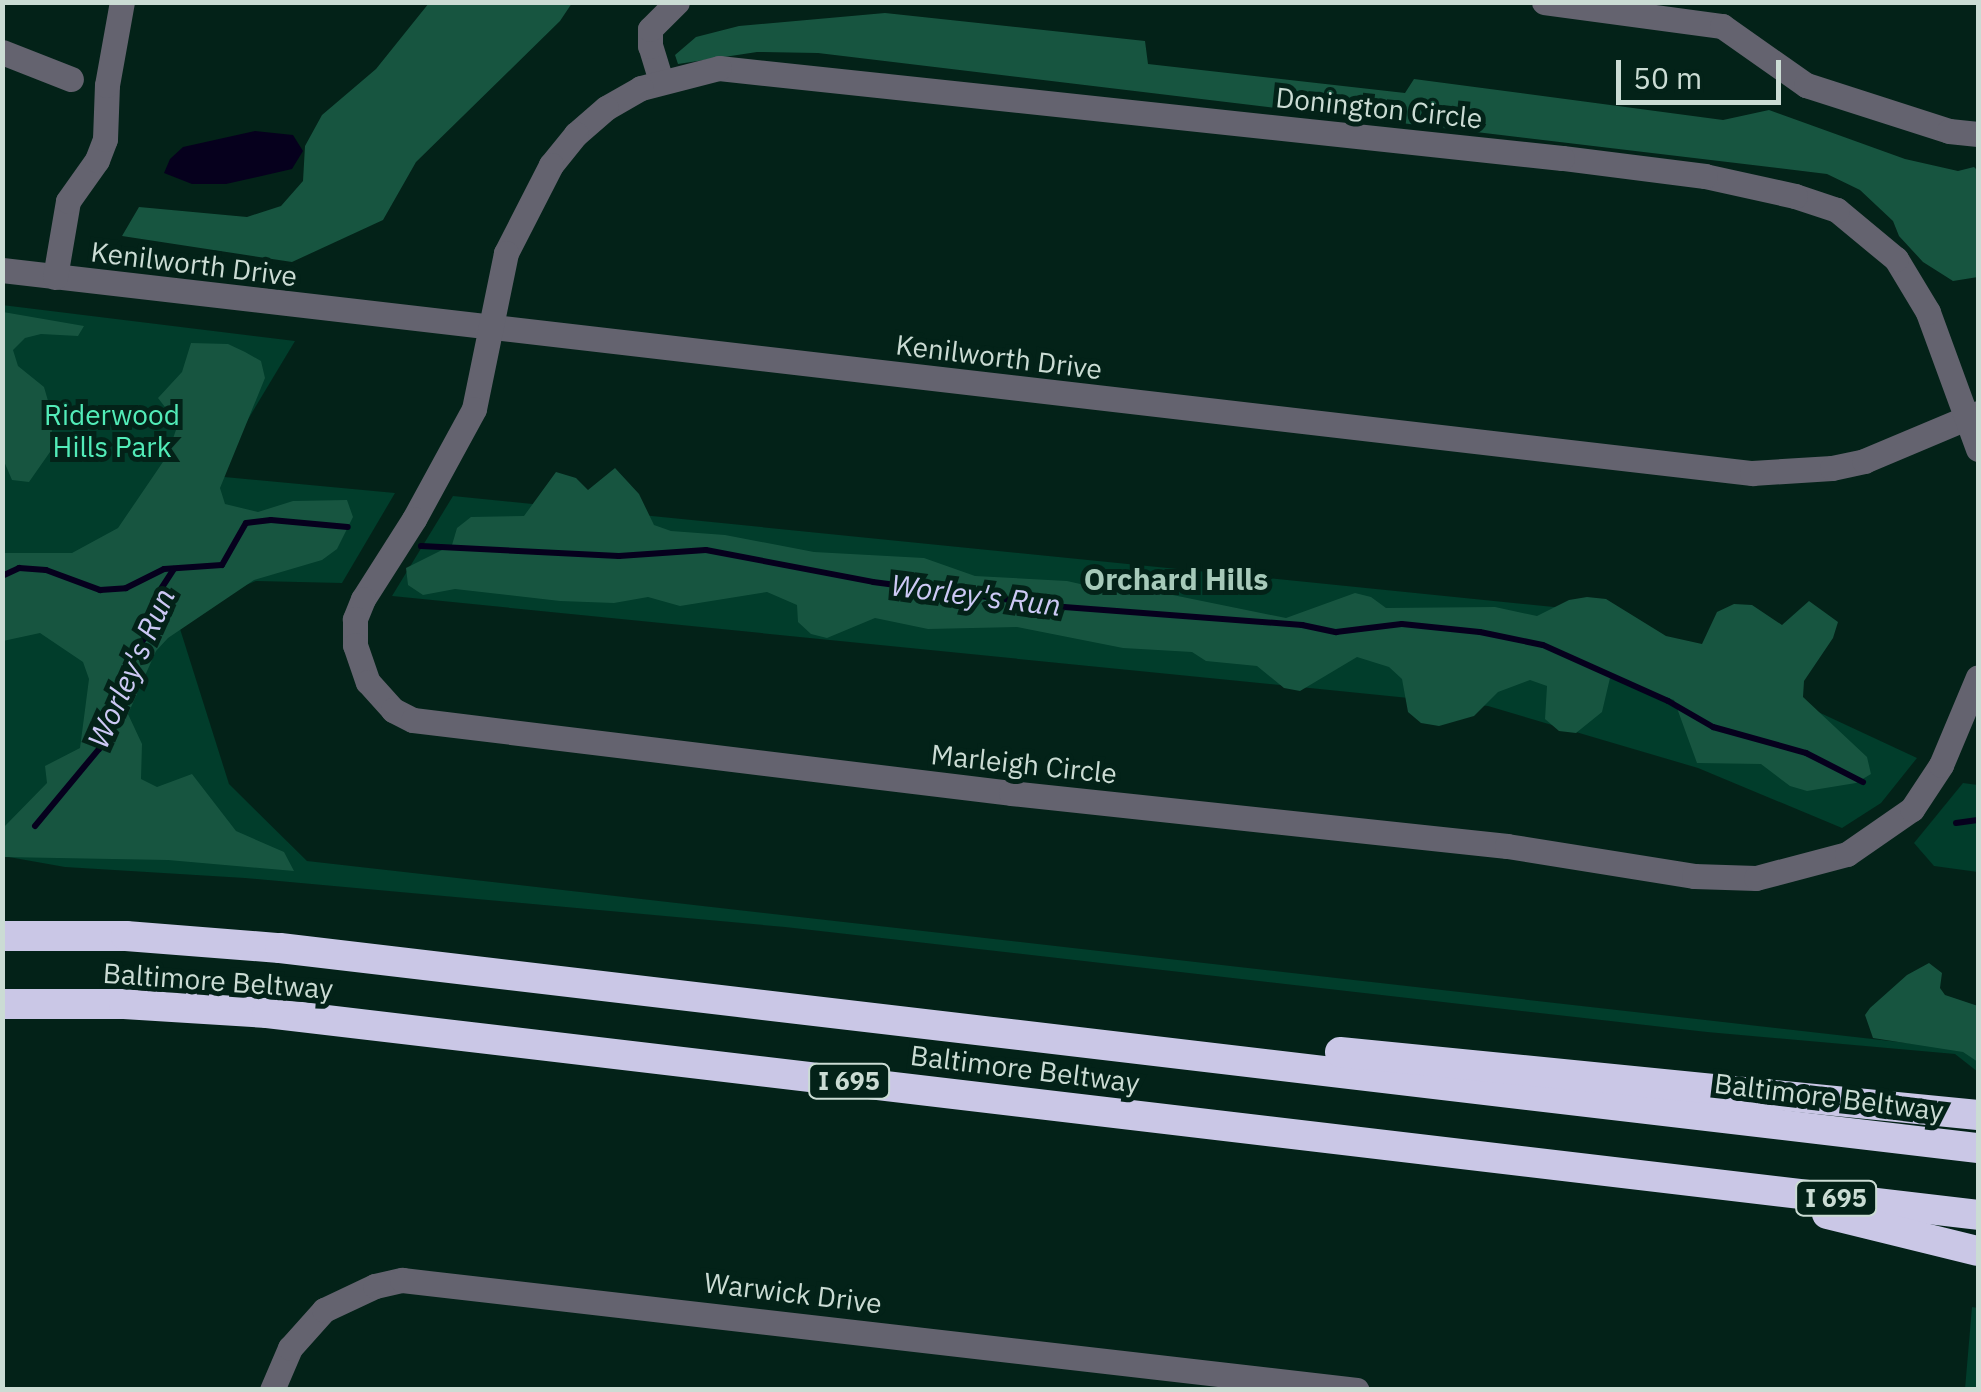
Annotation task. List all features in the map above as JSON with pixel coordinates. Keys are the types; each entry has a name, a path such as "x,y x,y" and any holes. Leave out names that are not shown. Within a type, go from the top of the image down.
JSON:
{"highway":[{"name":"Baltimore Beltway","path":"2,936 126,936 280,948 1978,1148"},
{"name":"Baltimore Beltway","path":"2,1004 124,1004 286,1016 1978,1215"},
{"path":"1057,1038 1113,1029 1978,1115"},
{"path":"1693,1181 1978,1251"}],"street":[{"path":"55,276 68,201 97,160 105,140 107,85 122,2"},
{"path":"661,81 650,29 677,2"},
{"path":"1544,2 1722,26 1806,85 1949,132 1978,134"},
{"path":"2,52 71,79"},
{"name":"Donington Circle","path":"494,329 506,253 551,165 576,134 606,108 661,81 718,68 1562,158 1705,176 1795,196 1837,210 1896,259 1928,312 1972,416"},
{"name":"Kenilworth Drive","path":"2,270 1752,473 1832,468 1864,461 1972,416"},
{"name":"Marleigh Circle","path":"494,329 474,409 355,619 354,645 368,682 393,710 413,720 991,790 1507,846 1694,876 1756,878 1847,854 1912,809 1941,764 1978,677"},
{"path":"1972,416 1978,450"},
{"name":"Warwick Drive","path":"272,1390 290,1348 324,1310 375,1286 402,1280 1357,1390"}],"green space":[{"path":"429,3 572,3 560,21 416,162 383,220 292,262 122,236 139,207 247,217 281,206 303,181 305,146 322,115 376,69"},
{"path":"885,13 1145,41 1148,64 1405,93 1414,79 1723,120 1769,110 1905,159 1958,171 1974,167 1978,171 1978,277 1953,281 1923,262 1899,236 1893,221 1860,190 1827,174 818,53 757,52 678,64 675,55 696,37 739,26"},
{"name":"Riderwood Hills Park","path":"2,305 295,341 214,476 395,493 342,583 256,581 175,613 229,784 307,861 1978,1051 1978,1072 1955,1054 1707,1032 785,927 245,878 65,867 3,856"},
{"path":"3,312 84,326 78,336 41,334 25,338 13,350 18,366 44,387 53,418 50,452 29,482 12,480 3,459"},
{"path":"191,343 228,344 245,352 261,361 265,378 220,488 225,504 258,512 293,501 347,500 353,517 337,549 322,560 254,580 168,638 156,651 128,714 142,744 141,779 157,787 192,774 236,831 284,852 294,871 168,860 3,857 3,828 47,783 45,766 80,748 89,679 83,662 40,633 3,641 3,553 72,553 118,528 167,456 178,424 158,398 182,372"},
{"path":"615,468 639,494 654,525 671,531 725,535 814,552 924,558 975,576 1067,581 1120,593 1158,592 1286,618 1355,593 1371,597 1386,608 1495,607 1537,616 1569,600 1587,597 1606,599 1666,636 1702,644 1717,612 1734,604 1752,605 1782,625 1809,601 1838,622 1833,638 1804,681 1803,697 1867,757 1871,774 1856,783 1807,791 1790,786 1761,764 1697,763 1674,700 1610,678 1602,712 1576,733 1559,731 1545,719 1547,686 1530,680 1498,692 1474,716 1439,726 1421,723 1408,712 1402,679 1389,667 1357,657 1300,691 1284,688 1257,666 1206,661 1192,652 1123,648 1017,627 928,629 875,618 827,638 811,634 798,622 797,605 767,592 680,606 648,597 614,603 455,589 423,595 408,585 406,568 452,545 457,528 471,517 524,516 556,472 576,478 588,490"},
{"path":"453,496 1604,612 1917,758 1881,803 1842,828 1698,768 1488,706 392,596"},
{"path":"1963,783 1978,785 1978,872 1934,866 1914,843"},
{"path":"1929,963 1942,973 1940,988 1945,995 1978,1006 1978,1062 1963,1052 1873,1038 1865,1015 1870,1008 1907,975"},
{"path":"1972,1307 1978,1308 1978,1389 1965,1389"}],"shaded area":[{"path":"255,131 293,135 303,151 292,169 226,184 192,184 164,173 170,159 183,147"}],"waterway":[{"name":"Worley's Run","path":"2,576 19,568 46,570 100,590 126,588 164,569 222,565 246,523 271,520 348,527"},
{"name":"Worley's Run","path":"421,546 619,556 706,550 873,582 1064,607 1302,625 1336,632 1402,624 1480,632 1543,645 1668,701 1713,727 1806,753 1863,782"},
{"name":"Worley's Run","path":"35,826 99,749 103,720 128,661 145,638 157,595 174,569"},
{"name":"Worley's Run","path":"1956,823 1978,820"}],"district":[{"name":"Orchard Hills","path":"1176,579"}]}
